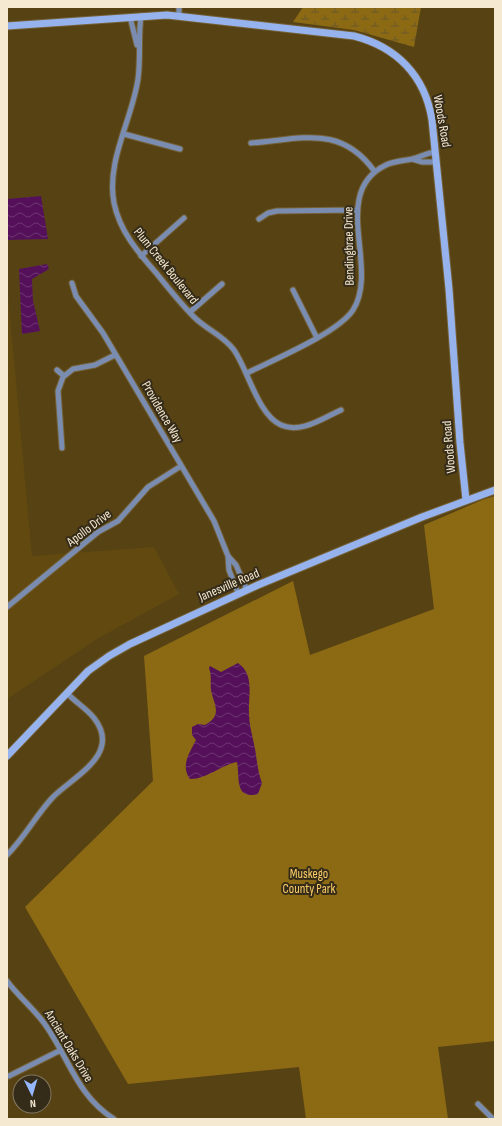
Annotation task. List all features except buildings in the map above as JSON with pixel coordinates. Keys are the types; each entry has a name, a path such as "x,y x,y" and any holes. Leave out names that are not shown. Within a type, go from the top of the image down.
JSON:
{"street":[{"path":"179,7 179,16"},
{"name":"Woods Road","path":"7,26 140,16 179,16 354,36 381,46 393,53 408,66 422,87 430,110 449,289 466,500"},
{"name":"Plum Creek Boulevard","path":"140,16 138,80 113,175 114,201 120,224 129,241 141,256 198,321 228,343 238,356 269,416 282,426 301,428 341,410"},
{"name":"Plum Creek Boulevard","path":"130,17 138,49"},
{"path":"124,134 180,149"},
{"path":"251,143 318,138 331,139 346,144 358,152 375,172"},
{"name":"Bendingbrae Drive","path":"247,373 317,338 344,321 356,305 360,294 362,280 357,210 359,198 365,185 375,172 392,163 435,152"},
{"name":"Bendingbrae Drive","path":"412,159 422,162 436,162"},
{"path":"259,219 268,213 276,211 357,210"},
{"path":"141,256 184,218"},
{"name":"Providence Way","path":"72,283 76,296 97,324 214,521 228,556 229,570 238,593"},
{"path":"190,312 222,284"},
{"path":"293,290 317,338"},
{"path":"62,448 58,391 64,376 74,369 95,365 115,355"},
{"path":"56,370 64,376"},
{"name":"Apollo Drive","path":"7,607 98,532 118,521 148,487 181,466"},
{"name":"Janesville Road","path":"7,756 88,671 120,649 238,593 466,500 495,490"},
{"name":"Providence Way","path":"228,556 236,565 247,590"},
{"path":"7,854 21,839 48,803 91,765 100,753 102,737 98,723 67,693"},
{"name":"Ancient Oaks Drive","path":"8,985 39,1017 61,1050 89,1100 114,1119"},
{"path":"9,1076 61,1050"},
{"path":"478,1104 493,1119"}],"shaded area":[{"path":"7,284 32,556 154,547 179,594 97,639 7,699"}],"green space":[{"path":"303,7 421,7 414,47 354,30 293,22"},
{"name":"Muskego County Park","path":"495,496 495,1041 438,1047 448,1119 306,1119 299,1067 128,1084 25,907 153,781 144,656 293,581 310,655 434,609 424,525 482,500"}],"water":[{"path":"41,196 48,239 7,240 7,199"},
{"path":"47,264 49,269 32,279 33,301 40,331 22,334 19,269"},
{"path":"238,663 247,673 249,679 250,722 262,783 258,794 250,795 245,794 240,786 237,762 202,777 190,779 186,769 187,759 196,740 192,735 192,727 198,724 205,725 211,721 216,713 211,690 211,676 209,668 210,666 221,672"}]}
